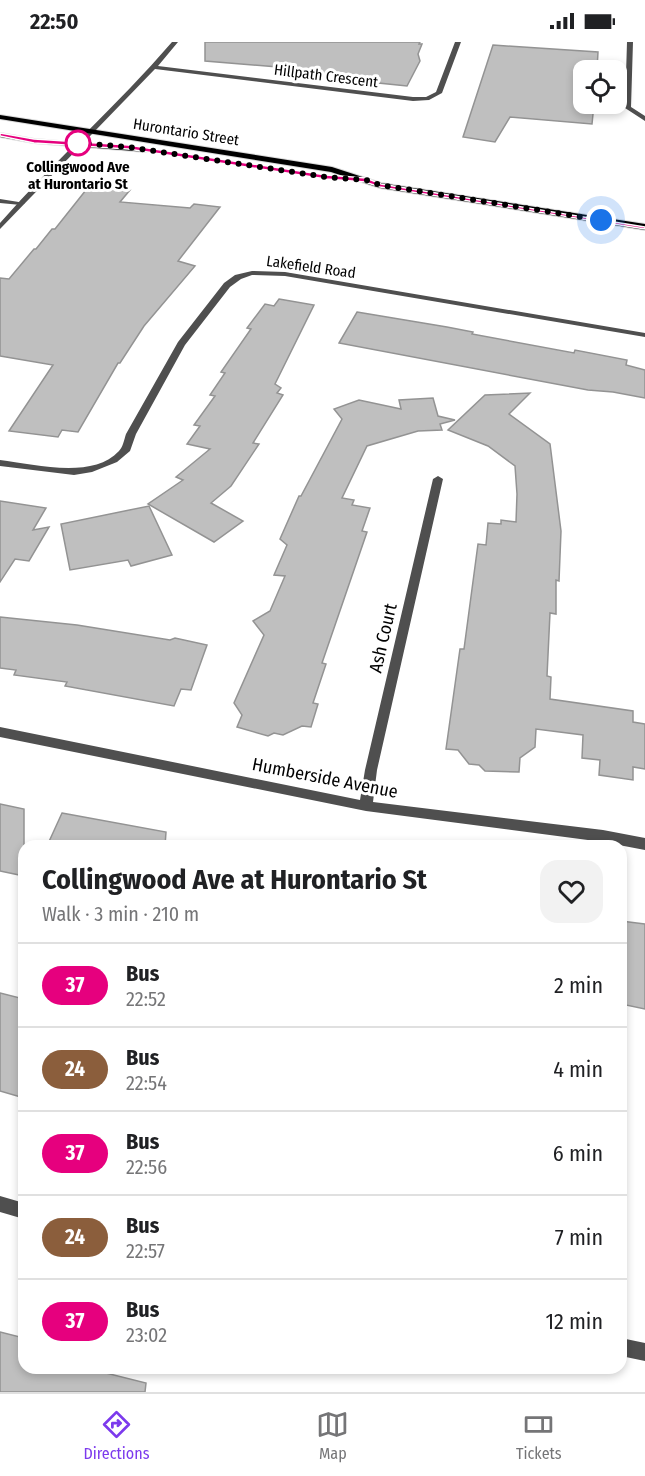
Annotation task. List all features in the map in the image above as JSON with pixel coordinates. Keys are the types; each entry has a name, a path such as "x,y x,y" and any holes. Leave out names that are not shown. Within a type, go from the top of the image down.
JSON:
{"main road":[{"name":"Hurontario Street","path":"0,117 332,170 380,185 645,227"},
{"name":"Hurontario Street","path":"0,135 34,141 128,147 326,177 366,180"}],"street":[{"path":"0,227 154,67 175,42"},
{"name":"Hillpath Crescent","path":"154,67 427,99 439,93 458,42"},
{"path":"630,42 628,108 645,120"},
{"path":"0,201 21,203"},
{"name":"Lakefield Road","path":"0,463 74,472 89,470 114,460 125,451 136,424 181,344 227,285 238,277 252,273 285,274 645,335"},
{"name":"Ash Court","path":"366,806 374,759 438,479"},
{"name":"Humberside Avenue","path":"0,732 366,806 621,840"},
{"name":"Humberside Avenue","path":"627,841 645,844"},
{"path":"0,1204 18,1209"},
{"path":"627,1348 645,1352"}],"building":[{"path":"205,42 420,42 419,44 422,44 418,54 420,61 407,86 369,82 371,78 312,73 314,70 205,61"},
{"path":"493,45 598,52 598,60 573,60 573,114 593,114 592,124 510,117 495,142 463,137"},
{"path":"104,187 130,190 120,202 190,208 194,204 220,207 178,261 195,266 144,326 118,363 78,432 62,430 58,437 9,431 53,365 0,356 0,278 9,279 52,229 55,229 86,190"},
{"path":"279,299 314,305 275,384 281,388 277,393 283,395 253,443 259,444 231,486 211,503 243,521 214,542 148,504 183,480 176,477 210,449 187,444 200,426 194,425 215,396 210,395 225,373 221,372 251,329 247,328 265,304 274,306"},
{"path":"357,312 447,327 473,332 472,334 574,353 575,350 627,360 626,365 645,370 645,398 588,390 339,343"},
{"path":"530,393 509,414 550,444 561,531 559,581 556,580 556,614 550,613 547,676 551,677 550,699 633,711 633,722 645,724 645,769 633,767 633,780 599,775 600,760 582,758 583,735 536,729 535,747 520,758 519,772 485,771 479,765 469,764 458,750 446,749 460,649 464,649 478,544 486,545 488,523 501,524 501,520 516,522 517,494 515,466 488,446 448,430 485,395"},
{"path":"433,398 438,416 455,420 440,424 442,430 418,431 367,446 342,498 354,500 352,505 370,508 362,531 367,532 322,663 326,664 313,703 318,704 311,727 302,726 283,735 274,733 268,736 237,727 242,715 234,703 264,635 253,621 270,611 285,576 274,575 287,545 280,539 299,496 342,419 334,409 359,400 401,409 399,400"},
{"path":"0,501 46,508 33,530 49,527 29,561 15,559 0,582"},
{"path":"149,506 172,555 131,566 128,560 70,570 61,524"},
{"path":"0,617 77,625 170,640 175,638 207,645 191,690 181,689 174,706 65,686 67,682 14,675 16,670 0,668"},
{"path":"0,804 24,809 24,840 18,840 18,875 0,871"},
{"path":"62,813 166,832 165,840 50,840"},
{"path":"627,922 645,924 645,1009 627,1005"},
{"path":"0,993 18,998 18,1096 0,1091"},
{"path":"0,1332 18,1336 18,1374 110,1374 146,1383 145,1392 0,1392"}],"bus line":[{"name":"37","path":"0,135 34,141 128,147 326,177 366,180 380,185 645,227"}],"place":[{"name":"Collingwood Ave at Hurontario St","path":"78,143"}],"route":[{"path":"78,143 128,147 326,177 366,180 380,185 601,220"}]}
